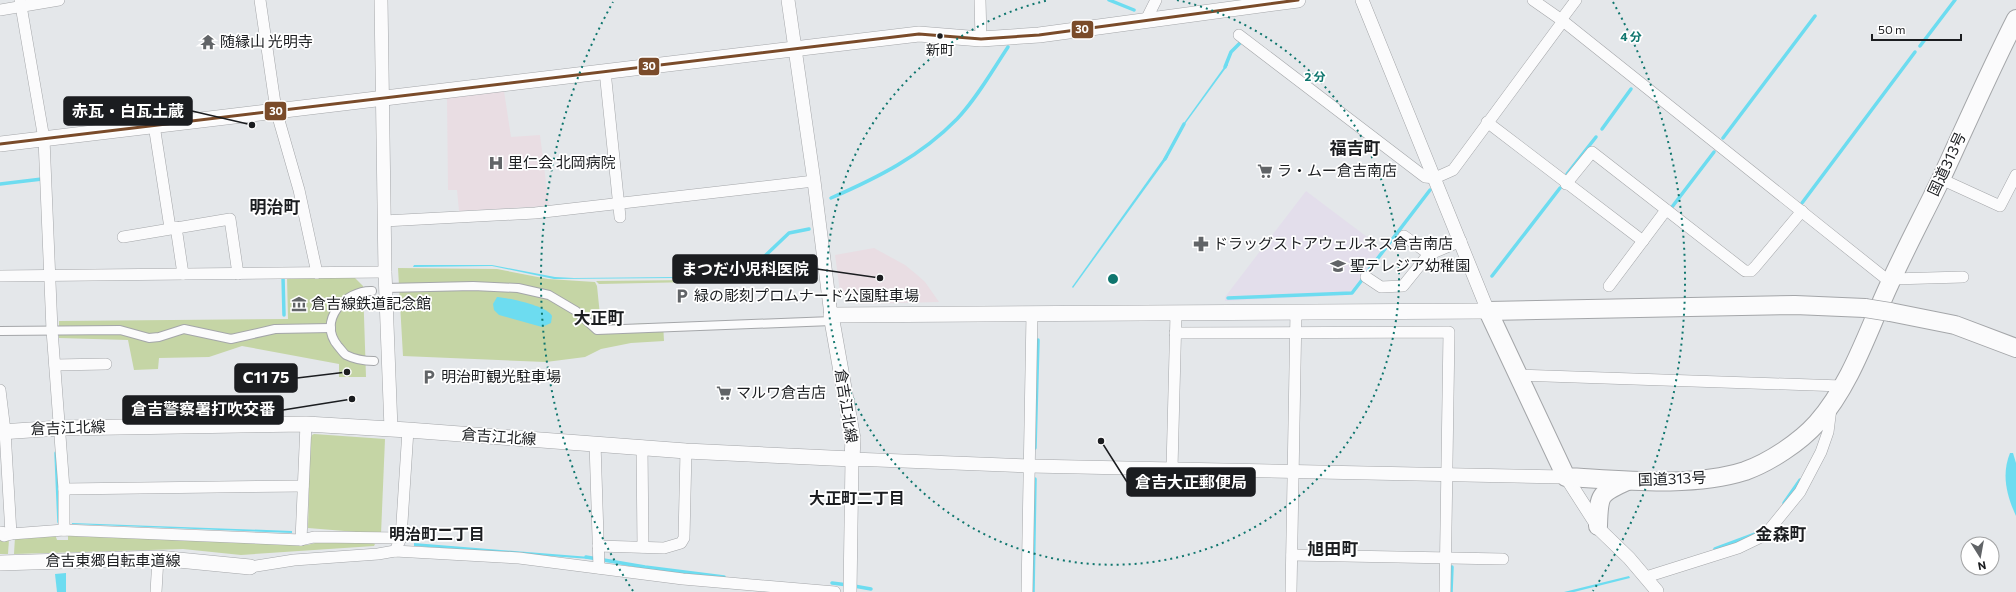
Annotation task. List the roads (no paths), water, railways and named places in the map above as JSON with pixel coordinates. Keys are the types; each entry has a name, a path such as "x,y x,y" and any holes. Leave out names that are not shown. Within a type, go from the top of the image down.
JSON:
{"highway":[{"name":"国道313号","path":"1566,477 1629,480 1704,480 1746,470 1776,455 1801,439 1831,404 1862,348 1891,281 1940,179 1986,77 2016,19"},
{"path":"1566,477 1488,311 1795,305 1865,308 1955,325 1991,337 2016,348"},
{"path":"1598,526 1600,499 1606,490 1629,480"}],"main road":[{"path":"0,144 919,34 981,39 1039,35 1298,0"},
{"path":"831,318 1296,311 1488,311"},
{"name":"倉吉江北線","path":"3,431 60,428 306,424 642,446 686,451 852,459 853,439 831,318"},
{"name":"倉吉東郷自転車道線","path":"0,563 158,558 250,567"}],"street":[{"path":"0,10 21,3 59,0"},
{"path":"260,0 276,110 299,190 317,273"},
{"path":"381,0 385,272 391,429"},
{"path":"386,288 473,286 518,288 549,295 576,311 597,330 831,318 814,181 788,0"},
{"path":"980,0 981,39"},
{"path":"1146,20 1156,0"},
{"path":"1362,0 1461,241 1488,311"},
{"path":"1533,0 1562,20 1891,281 1963,277"},
{"path":"1239,35 1425,177 1435,178 1453,170 1576,0"},
{"path":"21,3 44,139 51,274 52,330 64,489 64,530"},
{"path":"605,71 620,217"},
{"path":"1487,122 1566,184 1643,241"},
{"path":"154,125 183,274"},
{"path":"1566,184 1592,152 1745,271 1751,271 1755,267 1802,211"},
{"path":"1940,179 2000,206 2016,175"},
{"path":"384,222 536,213 814,181"},
{"path":"1608,286 1666,210"},
{"path":"123,236 230,219 238,274"},
{"path":"1404,236 1429,254"},
{"path":"1366,277 1381,287 1404,286 1429,254 1461,241"},
{"path":"0,276 51,274 385,272"},
{"path":"372,291 362,290 348,297 338,306 331,320 331,328 334,341 346,355 363,360 374,361"},
{"path":"1291,592 1296,311"},
{"path":"1027,592 1032,314"},
{"path":"1172,468 1176,314"},
{"path":"0,331 120,330 149,338 159,337 184,329 230,339 275,329 331,328"},
{"path":"1175,333 1449,332 1445,592"},
{"path":"55,365 106,364"},
{"path":"1519,376 1842,386"},
{"path":"0,390 3,431 4,534 64,530 302,540 314,537 401,538"},
{"path":"1646,577 1738,548 1765,535 1800,492 1814,465 1828,432 1831,404"},
{"path":"302,540 306,424"},
{"path":"395,551 401,538 408,430"},
{"path":"595,444 599,568"},
{"path":"642,446 643,547"},
{"path":"598,546 664,548 681,543 684,538 686,451"},
{"path":"850,592 852,459 1030,466 1566,477 1598,526 1646,577 1657,591"},
{"path":"64,489 303,486"},
{"path":"250,567 294,560 378,554 395,551 519,558 683,579 835,592"},
{"path":"1292,555 1503,559"},
{"path":"156,592 158,558"}],"water":[{"path":"1227,63 1228,65 1182,128 1181,127"},
{"path":"1166,155 1168,157 1073,288 1072,287"},
{"path":"414,265 492,265 555,277 574,278 676,278 554,279 492,266 413,267"},
{"path":"497,297 518,301 543,309 549,312 552,316 551,323 542,327 499,315 494,310 493,304"},
{"path":"2010,453 2013,453 2016,463 2016,516 2006,485 2007,461"},
{"path":"72,524 292,531 292,533"},
{"path":"414,543 590,557 590,559 414,546"},
{"path":"66,573 66,592 57,592 55,574"},
{"path":"1629,576 1630,578 1574,592 1564,592"}],"waterway":[{"path":"1109,0 1134,10"},
{"path":"1920,46 1955,0"},
{"path":"1723,138 1815,16"},
{"path":"1225,67 1231,52 1243,40"},
{"path":"831,198 882,174 929,144 957,119 971,102 1008,47"},
{"path":"1802,203 1915,52"},
{"path":"1602,129 1631,89"},
{"path":"1165,159 1184,124"},
{"path":"1567,174 1596,137"},
{"path":"1672,207 1714,152"},
{"path":"0,184 42,179"},
{"path":"1492,276 1560,188"},
{"path":"1368,271 1430,190"},
{"path":"743,274 747,273 789,233 809,229"},
{"path":"283,277 284,315"},
{"path":"1228,298 1352,293 1362,280"},
{"path":"1035,448 1038,340"},
{"path":"56,453 59,522"},
{"path":"1033,592 1035,479"},
{"path":"1784,503 1800,480"},
{"path":"1715,549 1758,533"},
{"path":"586,557 645,567 724,577"},
{"path":"1451,592 1452,567"},
{"path":"832,583 848,585"},
{"path":"854,586 871,589"}],"place":[{"name":"新町","path":"940,36"},
{"name":"随縁山 光明寺","path":"208,42"},
{"name":"赤瓦・白瓦土蔵","path":"252,125"},
{"name":"里仁会 北岡病院","path":"496,163"},
{"name":"ラ・ムー倉吉南店","path":"1265,171"},
{"name":"ドラッグストアウェルネス倉吉南店","path":"1201,244"},
{"name":"聖テレジア幼稚園","path":"1338,266"},
{"name":"まつだ小児科医院","path":"880,278"},
{"name":"緑の彫刻プロムナード公園駐車場","path":"682,296"},
{"name":"倉吉線鉄道記念館","path":"299,304"},
{"name":"C11 75","path":"347,372"},
{"name":"明治町観光駐車場","path":"429,377"},
{"name":"マルワ倉吉店","path":"724,393"},
{"name":"倉吉警察署打吹交番","path":"352,399"},
{"name":"倉吉大正郵便局","path":"1101,441"}],"district":[{"name":"福吉町","path":"1355,148"},
{"name":"明治町","path":"275,207"},
{"name":"大正町","path":"599,318"},
{"name":"大正町二丁目","path":"857,498"},
{"name":"明治町二丁目","path":"437,534"},
{"name":"金森町","path":"1781,534"},
{"name":"旭田町","path":"1333,549"}]}
